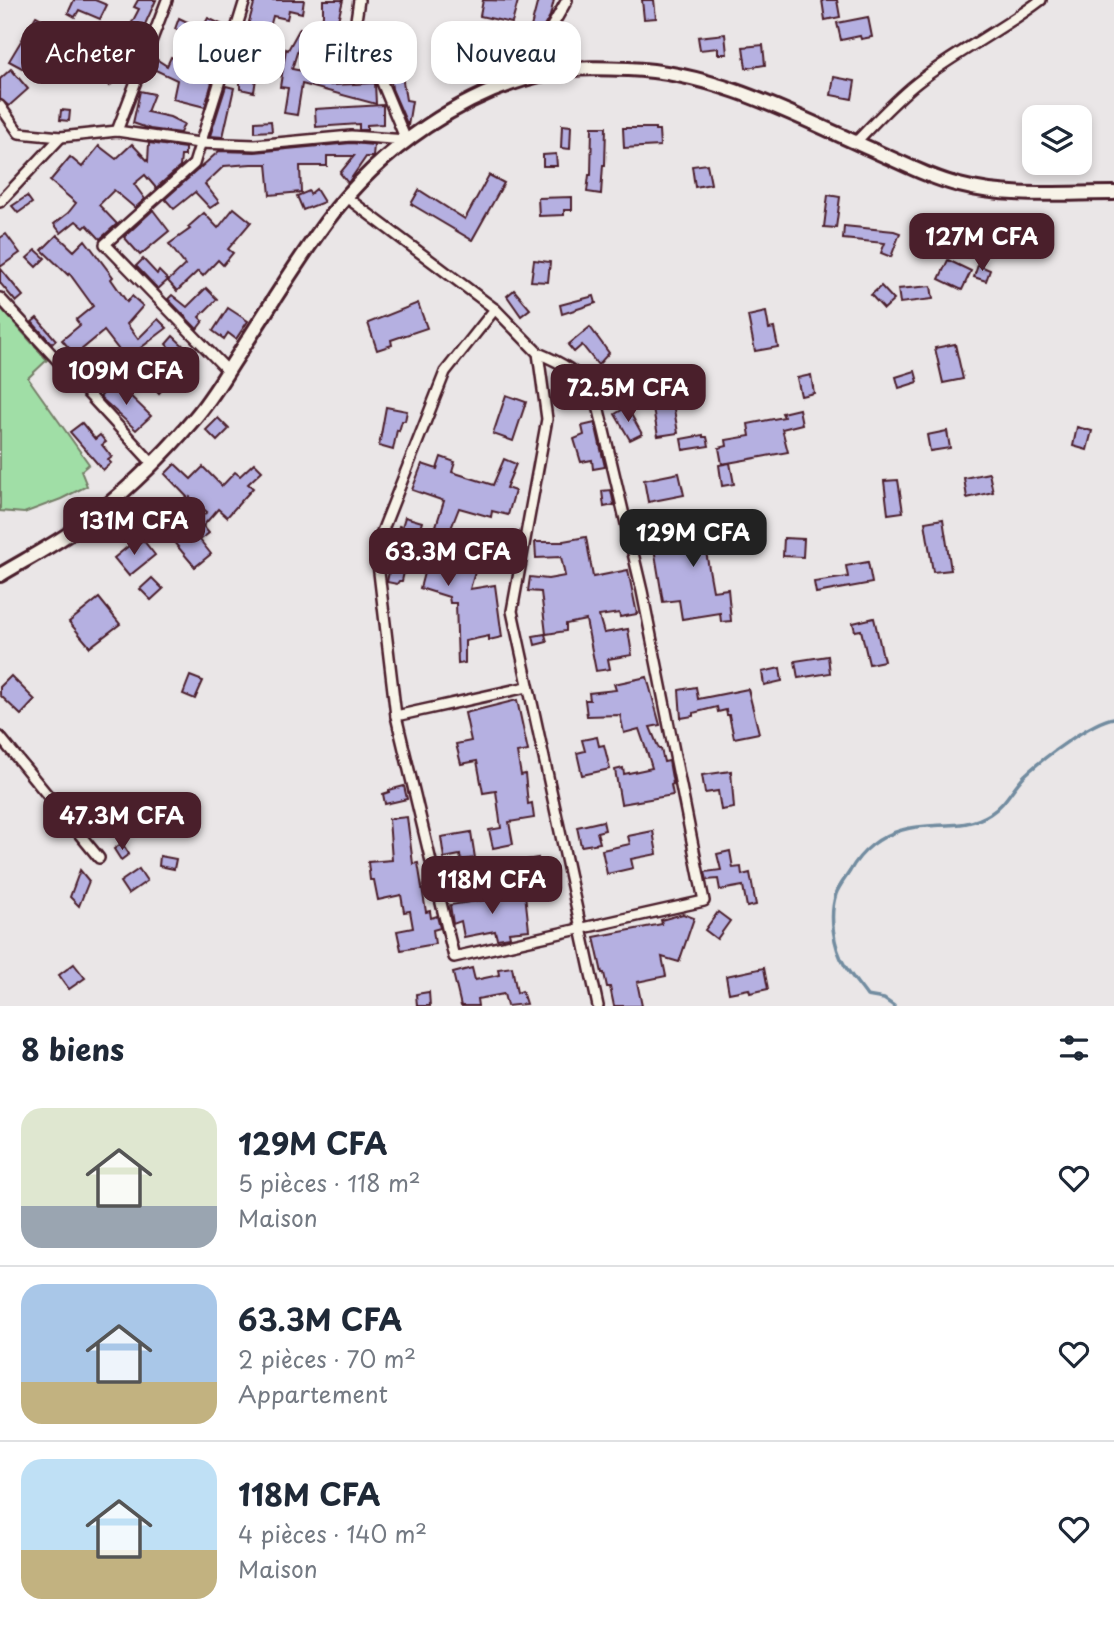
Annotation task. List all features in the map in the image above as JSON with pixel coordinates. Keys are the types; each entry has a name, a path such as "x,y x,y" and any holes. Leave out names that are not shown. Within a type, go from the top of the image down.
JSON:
{"street":[{"path":"117,131 167,0"},
{"path":"228,371 105,244 194,164 245,0"},
{"path":"359,0 356,20 406,140"},
{"path":"555,21 567,0"},
{"path":"855,143 893,103 920,80 1041,0"},
{"path":"581,69 632,69 709,82 958,185 997,193 1114,192"},
{"path":"0,575 74,531 123,494 153,464 197,416 326,222 376,166 406,140 449,112 513,84"},
{"path":"0,106 19,133 61,137 117,131 199,143 255,145 351,136 406,140"},
{"path":"0,202 61,137"},
{"path":"346,197 495,309 538,353 578,373 594,393 642,591 704,901 454,957 396,716 376,547 445,372 495,309"},
{"path":"0,298 153,464"},
{"path":"538,353 547,419 512,611 598,1006"},
{"path":"396,716 527,687"},
{"path":"0,737 99,858"}],"green space":[{"path":"0,307 47,360 28,378 89,464 81,471 87,486 24,513 0,511"}],"building":[{"path":"74,0 95,0 107,5 100,19 79,10 75,17 68,13"},
{"path":"138,0 156,0 147,21 133,21 139,9 134,7"},
{"path":"255,0 304,0 302,13 289,10 287,19 273,16 272,21 249,21"},
{"path":"323,0 343,0 338,21 322,21"},
{"path":"483,0 518,1 513,21 480,16"},
{"path":"538,0 554,0 547,21 533,21"},
{"path":"642,0 654,0 656,18 644,19"},
{"path":"822,0 837,0 840,17 825,20"},
{"path":"868,17 872,37 861,39 860,36 841,40 837,23"},
{"path":"299,30 299,46 292,69 299,70 299,84 302,84 297,115 284,113 288,88 280,87 280,84 285,84 285,55 286,49 288,50"},
{"path":"725,34 727,54 718,54 718,48 700,50 698,37"},
{"path":"21,41 21,67 9,61"},
{"path":"763,45 765,65 746,68 743,47"},
{"path":"171,57 173,78 159,72 159,61 167,66"},
{"path":"11,69 28,89 9,106 0,99 0,79"},
{"path":"834,77 855,81 852,99 831,95"},
{"path":"176,84 211,84 205,107 173,99"},
{"path":"240,84 255,84 254,92 240,89"},
{"path":"302,84 375,84 376,104"},
{"path":"391,84 403,84 406,100 412,101 408,126"},
{"path":"226,86 234,88 223,137 210,136"},
{"path":"140,91 154,94 147,112 170,117 184,124 180,133 150,129 133,123"},
{"path":"383,105 383,124 367,125 367,130 359,130 359,124 316,127 315,109"},
{"path":"61,110 70,111 69,121 60,120"},
{"path":"271,121 272,131 255,132 255,122"},
{"path":"562,125 571,126 570,149 561,148"},
{"path":"592,127 606,127 601,194 587,192 591,175"},
{"path":"623,128 655,128 659,130 660,146 624,148"},
{"path":"149,143 185,148 180,167 156,188 145,175 134,184 145,199 135,208 114,190 99,205 117,224 100,239 87,225 84,228 76,221 61,233 54,224 76,203 50,181 70,157 82,167 99,146 116,159 132,144 148,161"},
{"path":"351,143 374,145 373,157 366,157 348,183 340,173 354,156 327,156 327,166 300,166 301,192 270,195 267,164 251,164 224,166 205,184 219,202 210,208 195,192 174,209 165,199 219,151 255,152"},
{"path":"556,154 557,166 543,166 543,155"},
{"path":"707,164 711,184 695,187 692,166"},
{"path":"489,175 504,183 472,240 411,204 419,190 465,219"},
{"path":"316,189 324,202 303,210 297,196 309,191 310,194"},
{"path":"828,195 840,197 836,228 824,227"},
{"path":"27,196 32,203 18,213 12,206"},
{"path":"572,197 572,210 564,210 564,215 539,216 538,198"},
{"path":"234,208 251,222 228,249 233,253 223,265 218,260 203,276 198,271 177,291 168,281 185,265 169,244 190,229 188,227 204,213 218,228"},
{"path":"153,210 169,231 140,255 124,237"},
{"path":"844,226 900,233 891,257 881,253 885,243 843,239"},
{"path":"6,234 20,253 0,267 0,238"},
{"path":"57,235 74,251 85,240 113,277 111,279 127,302 132,296 143,306 127,324 138,339 158,319 167,328 126,359 104,331 75,355 62,340 80,325 76,320 93,306 69,273 68,275 42,250"},
{"path":"36,250 45,258 36,267 27,258"},
{"path":"143,259 157,274 159,271 168,280 158,289 136,266"},
{"path":"534,260 550,262 548,282 531,281"},
{"path":"948,260 971,271 962,290 939,279"},
{"path":"978,265 990,270 986,281 974,277"},
{"path":"0,268 23,296 16,302 0,283"},
{"path":"881,286 894,300 884,309 871,295"},
{"path":"931,286 933,299 900,303 898,289"},
{"path":"206,288 217,299 199,317 203,321 197,329 168,299 172,295 187,307"},
{"path":"514,290 530,309 521,316 507,296"},
{"path":"594,296 596,303 562,314 560,305"},
{"path":"418,303 427,328 391,340 392,345 377,350 368,323"},
{"path":"228,308 248,321 236,339 228,333 224,339 213,331"},
{"path":"766,312 769,329 774,328 778,347 755,351 748,316"},
{"path":"37,318 56,340 52,344 32,322"},
{"path":"590,327 609,353 598,365 582,345 574,352 568,345"},
{"path":"173,336 194,356 159,393 138,374 152,359 159,365 172,351 166,344"},
{"path":"955,344 963,379 943,383 935,348"},
{"path":"79,363 101,387 96,391 74,368"},
{"path":"915,371 918,382 899,388 896,377"},
{"path":"811,375 814,393 801,396 797,378"},
{"path":"111,385 117,390 120,386 151,416 136,430 100,397"},
{"path":"506,395 526,402 513,441 493,434"},
{"path":"665,401 665,404 673,403 678,433 658,436 652,403"},
{"path":"386,407 407,411 405,421 402,421 399,431 397,430 393,450 379,446"},
{"path":"627,407 642,434 630,440 615,414"},
{"path":"799,409 802,424 782,429 788,452 722,464 719,448 727,446 726,440 750,436 748,424 784,417 782,413"},
{"path":"218,418 229,429 217,441 206,430"},
{"path":"82,423 95,439 100,435 106,442 102,445 112,457 108,460 111,463 103,470 70,432"},
{"path":"595,423 605,467 593,469 592,460 581,462 574,439 584,435 582,426"},
{"path":"1077,427 1092,431 1087,450 1073,446"},
{"path":"947,431 950,448 930,451 927,435"},
{"path":"703,435 707,437 709,446 683,450 681,439"},
{"path":"441,457 455,462 452,472 493,485 504,459 516,464 506,488 515,491 508,515 492,511 491,517 459,508 450,531 436,526 444,501 412,490 422,464 437,469"},
{"path":"254,463 262,471 248,484 253,488 227,517 218,509 203,526 209,533 200,540 211,554 195,567 172,540 207,512 190,497 189,499 165,474 175,464 191,479 203,467 222,486 235,472 240,476"},
{"path":"730,463 734,484 722,486 719,465"},
{"path":"679,473 684,495 648,502 644,480"},
{"path":"989,473 993,492 967,498 964,478"},
{"path":"898,480 903,512 888,514 884,481"},
{"path":"611,490 614,505 604,507 602,491"},
{"path":"405,517 422,522 412,553 475,572 470,589 495,585 502,637 489,640 489,636 465,641 465,663 458,664 456,603 450,603 449,597 420,588 424,573 405,568 402,581 397,584 387,582 395,540"},
{"path":"943,519 951,570 933,572 925,522"},
{"path":"733,523 737,547 706,552 713,591 728,589 731,621 721,622 720,613 682,619 679,600 663,602 652,536 683,531 683,526 695,524 696,529"},
{"path":"451,532 505,549 501,562 447,545"},
{"path":"586,537 593,577 628,570 637,614 620,617 619,613 599,616 604,633 628,629 632,655 608,659 610,669 596,671 586,620 566,624 566,631 546,634 541,592 528,591 530,577 548,579 565,576 561,557 536,558 535,542 563,542"},
{"path":"784,538 804,539 803,557 783,556"},
{"path":"136,540 139,543 143,540 155,555 129,576 114,558"},
{"path":"868,562 872,583 816,593 814,582 848,577 846,566"},
{"path":"152,578 163,589 151,600 140,589"},
{"path":"99,598 120,624 90,647 69,622"},
{"path":"874,618 884,661 869,664 861,630 855,631 853,623"},
{"path":"545,634 547,642 535,645 533,636"},
{"path":"828,656 830,673 798,678 795,661"},
{"path":"780,668 782,681 764,685 762,672"},
{"path":"11,676 35,700 21,715 0,695 0,687"},
{"path":"190,676 203,681 195,699 183,694"},
{"path":"647,677 660,725 650,727 664,762 669,761 673,795 621,804 615,770 623,768 624,774 652,768 639,729 624,733 620,715 587,716 585,700 590,700 589,693 616,690 614,684"},
{"path":"696,687 698,699 748,689 759,733 734,738 729,715 726,710 718,712 717,707 681,718 679,690"},
{"path":"517,700 528,751 517,753 521,775 525,774 528,804 532,803 534,818 509,822 513,844 493,848 489,830 501,828 496,791 483,793 477,761 461,764 456,744 471,741 465,713"},
{"path":"597,737 599,746 604,745 610,769 582,775 577,753 585,751 582,740"},
{"path":"731,771 734,808 721,810 718,791 705,793 702,775"},
{"path":"404,786 407,799 385,804 383,794"},
{"path":"113,807 128,811 121,836 106,831"},
{"path":"407,817 413,864 418,863 426,912 430,911 431,918 437,916 440,928 433,930 435,944 401,950 397,931 413,928 410,911 404,912 401,895 378,900 374,880 370,880 368,862 392,860 389,819"},
{"path":"603,821 605,830 597,832 600,843 581,846 577,827"},
{"path":"653,831 657,854 631,859 633,868 607,874 602,850 630,844 628,836"},
{"path":"471,832 475,858 461,860 460,855 444,858 441,837"},
{"path":"122,843 129,854 121,860 114,849"},
{"path":"730,851 733,868 741,867 742,875 750,873 756,905 747,907 743,886 720,890 718,879 707,880 705,872 721,870 717,854"},
{"path":"160,856 176,859 174,869 159,866"},
{"path":"538,858 543,890 520,894 514,862"},
{"path":"139,869 147,881 128,894 120,882"},
{"path":"80,870 89,881 79,906 70,897"},
{"path":"525,894 529,930 509,932 510,937 497,939 495,931 464,937 461,921 453,924 450,905"},
{"path":"718,912 730,921 717,939 705,930"},
{"path":"683,914 694,918 679,962 662,957 666,976 637,982 642,1006 614,1006 610,987 607,987 602,973 594,937 662,924 661,920"},
{"path":"74,964 85,978 69,989 59,975"},
{"path":"512,967 517,993 522,991 526,1004 507,1006 504,994 477,999 478,1006 461,1006 453,973 472,968 475,980 499,975 498,969"},
{"path":"764,968 768,989 750,993 749,989 729,993 726,976"},
{"path":"429,992 430,1006 417,1006 416,994"}],"waterway":[{"path":"894,1006 884,999 867,996 847,970 835,940 834,902 854,864 872,845 894,833 913,827 970,822 990,814 1025,775 1043,760 1081,733 1114,718"}]}
